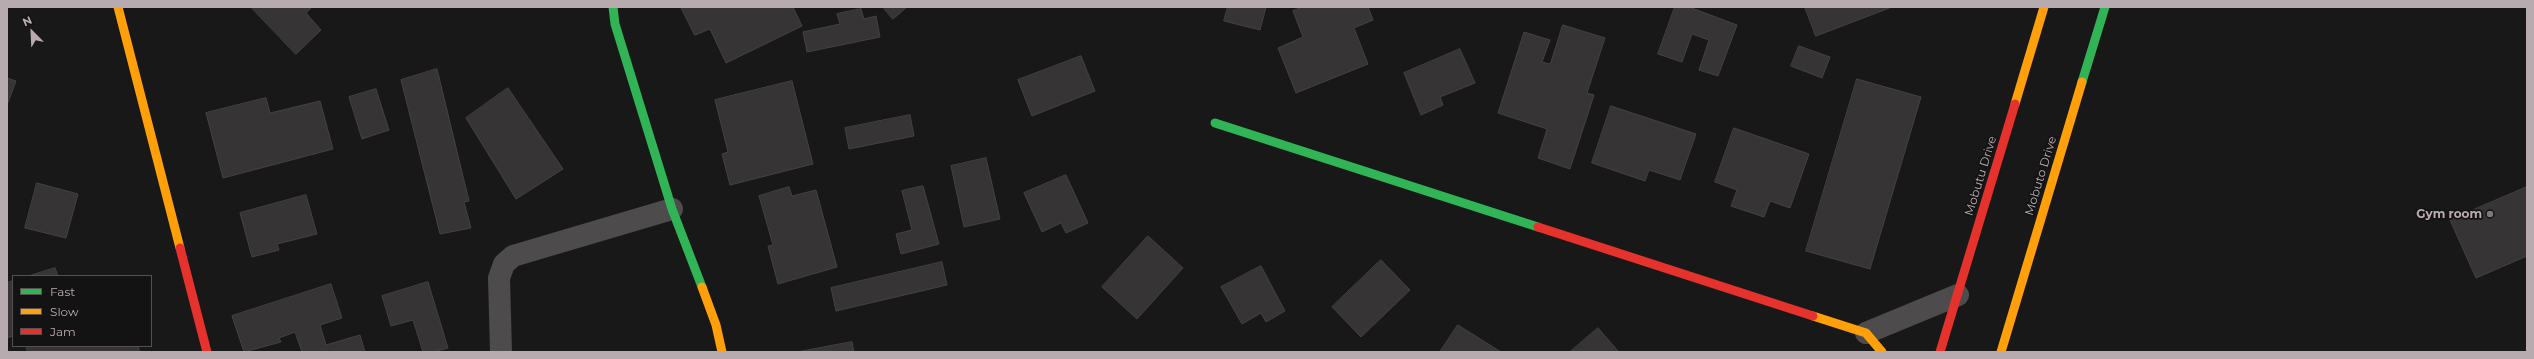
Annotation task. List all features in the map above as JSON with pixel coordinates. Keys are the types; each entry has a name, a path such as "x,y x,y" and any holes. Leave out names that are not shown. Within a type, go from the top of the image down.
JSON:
{"street":[{"path":"118,7 207,352"},
{"path":"613,7 615,24 672,209 716,324 722,352"},
{"name":"Mobutu Drive","path":"1940,352 2044,7"},
{"name":"Mobuto Drive","path":"2001,352 2105,7"},
{"path":"1215,123 1866,333 1882,352"},
{"path":"501,352 499,278 504,264 513,256 672,209"},
{"path":"1866,333 1958,295"}],"building":[{"path":"251,7 312,7 306,13 321,30 296,54"},
{"path":"681,7 793,7 802,26 726,63 710,29 695,35"},
{"path":"883,7 907,7 893,19"},
{"path":"1228,7 1266,7 1260,30 1224,21"},
{"path":"1303,7 1368,7 1373,20 1354,28 1368,64 1296,93 1278,48 1303,37 1293,11"},
{"path":"1675,7 1689,7 1737,25 1718,76 1699,70 1709,40 1692,34 1682,62 1658,54"},
{"path":"1805,7 1892,7 1816,36"},
{"path":"861,9 864,19 876,16 880,37 807,52 803,32 840,24 837,14"},
{"path":"1563,25 1605,38 1587,93 1594,95 1570,169 1538,158 1547,129 1498,113 1524,32 1550,40 1542,62 1550,64"},
{"path":"1799,46 1830,57 1822,78 1791,66"},
{"path":"1460,49 1475,83 1440,97 1443,105 1421,115 1404,73"},
{"path":"1081,56 1095,91 1032,116 1018,80"},
{"path":"437,69 469,201 464,202 471,228 440,234 401,80"},
{"path":"7,78 16,81 7,105"},
{"path":"1857,79 1921,97 1870,269 1806,251"},
{"path":"792,81 813,164 730,185 722,154 728,152 715,100"},
{"path":"508,88 563,169 516,199 466,118"},
{"path":"376,89 389,130 362,139 349,97"},
{"path":"266,98 270,113 320,101 333,149 223,178 206,113"},
{"path":"1611,106 1696,134 1680,180 1649,170 1645,181 1592,163"},
{"path":"910,115 914,136 849,149 845,128"},
{"path":"1734,128 1809,154 1790,208 1770,201 1764,217 1731,206 1737,190 1715,182"},
{"path":"986,158 1000,219 964,227 951,166"},
{"path":"1066,175 1088,223 1066,233 1061,223 1042,232 1024,193"},
{"path":"37,183 78,194 66,238 25,228"},
{"path":"923,186 939,244 901,254 896,234 912,230 902,191"},
{"path":"789,187 792,196 816,190 837,267 778,284 768,246 773,245 759,196"},
{"path":"2527,187 2527,256 2476,278 2450,220"},
{"path":"306,195 317,234 277,244 279,250 252,257 240,213"},
{"path":"1148,236 1183,268 1137,319 1102,287"},
{"path":"1381,260 1410,290 1361,337 1332,307"},
{"path":"942,262 947,285 836,311 831,288"},
{"path":"1261,266 1285,311 1266,322 1261,313 1242,324 1221,287"},
{"path":"55,268 58,275 32,275"},
{"path":"12,281 12,336 7,338 7,283"},
{"path":"428,282 448,348 433,352 423,352 413,320 391,326 382,296"},
{"path":"331,284 342,318 320,325 326,345 360,335 365,352 302,352 295,332 279,338 281,342 244,352 232,316"},
{"path":"1458,325 1501,352 1440,352"},
{"path":"1598,328 1619,352 1570,352"},
{"path":"852,342 854,352 797,352"},
{"path":"26,347 138,347 140,352 28,352"}],"traffic: fast":[{"path":"613,7 615,24 672,209 702,287"},
{"path":"2082,82 2105,7"},
{"path":"1215,123 1538,227"}],"traffic: slow":[{"path":"118,7 180,248"},
{"path":"2015,104 2044,7"},
{"path":"2001,352 2082,82"},
{"path":"702,287 716,325 722,352"},
{"path":"1813,316 1866,333 1882,352"}],"traffic: jam":[{"path":"1940,352 2015,104"},
{"path":"1538,227 1813,316"},
{"path":"180,248 207,352"}],"place":[{"name":"Gym room","path":"2490,214"}]}
